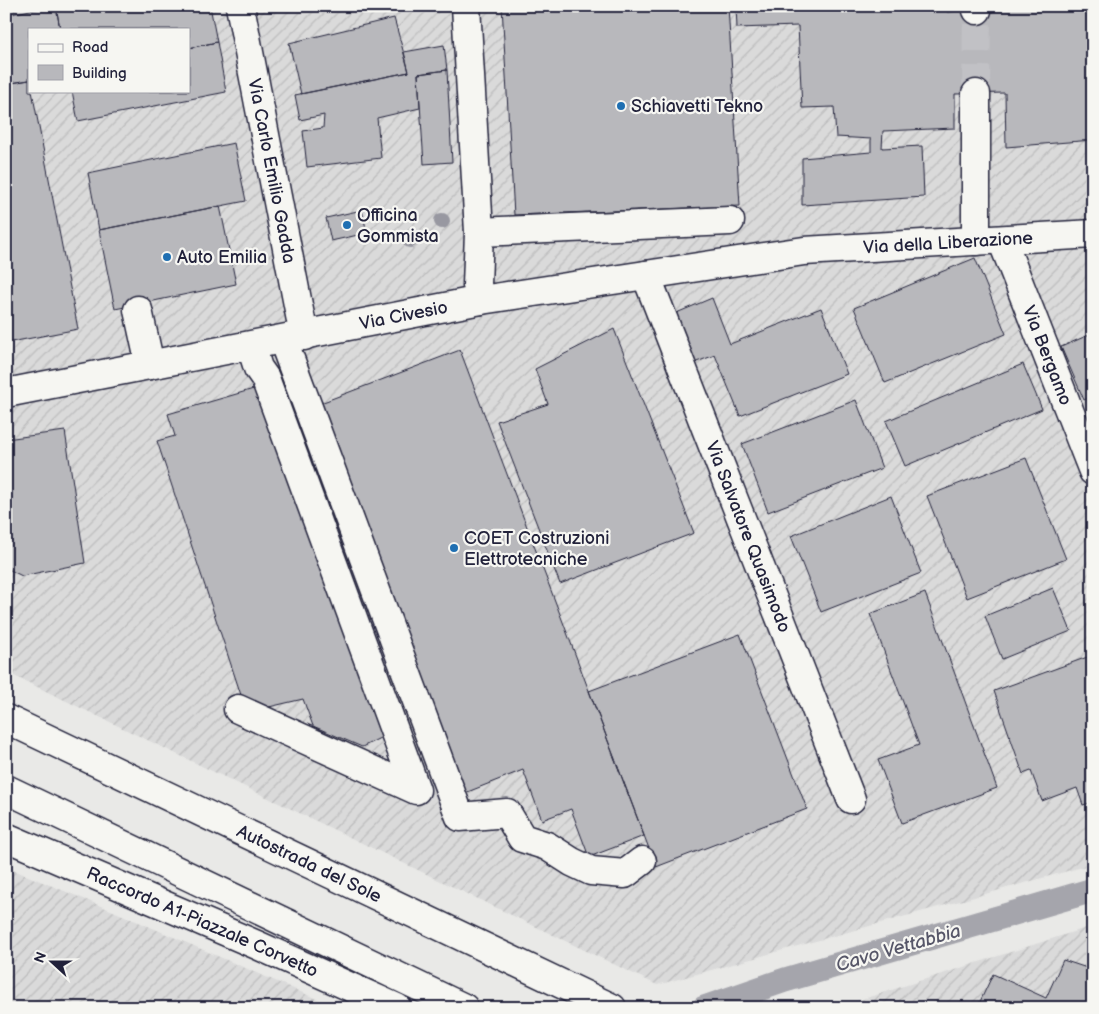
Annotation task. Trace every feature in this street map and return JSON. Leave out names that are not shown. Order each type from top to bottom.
[{"type":"main road","name":"Via Carlo Emilio Gadda","points":[[240,6],[294,338],[460,817],[507,813],[522,838],[547,846],[572,862],[591,871],[625,874],[642,861]]},
{"type":"main road","points":[[466,6],[479,232],[477,285],[481,300]]},
{"type":"main road","points":[[976,94],[989,241]]},
{"type":"main road","points":[[479,232],[730,221]]},
{"type":"main road","name":"Via della Liberazione","points":[[804,251],[1093,234]]},
{"type":"main road","name":"Via Bergamo","points":[[989,241],[1093,471]]},
{"type":"main road","name":"Via Civesio","points":[[6,393],[481,300],[804,251]]},
{"type":"main road","name":"Via Salvatore Quasimodo","points":[[646,275],[851,798]]},
{"type":"main road","points":[[138,310],[150,365]]},
{"type":"main road","points":[[238,708],[416,790],[265,378],[258,368],[251,346]]},
{"type":"main road","name":"Autostrada del Sole","points":[[6,719],[603,1003]]},
{"type":"main road","points":[[6,789],[464,1008]]},
{"type":"main road","name":"Raccordo A1-Piazzale Corvetto","points":[[6,837],[248,941],[397,1008]]},
{"type":"shaded area","points":[[6,6],[1093,6],[1093,864],[657,985],[6,672]]},
{"type":"shaded area","points":[[6,867],[113,911],[338,1008],[6,1008]]},
{"type":"shaded area","points":[[1092,926],[1093,1008],[835,1008]]},
{"type":"building","points":[[56,6],[60,28],[28,28],[28,80],[6,84],[6,15]]},
{"type":"building","points":[[56,6],[210,6],[217,42],[190,48],[190,28],[60,28]]},
{"type":"building","name":"Schiavetti Tekno","points":[[502,6],[728,6],[740,206],[514,215]]},
{"type":"building","points":[[736,6],[947,6],[947,12],[1039,6],[1093,6],[1093,140],[1006,147],[1005,93],[955,94],[955,128],[883,131],[882,148],[922,146],[924,197],[802,205],[802,158],[871,152],[871,139],[836,137],[834,107],[802,108],[798,26],[737,28]]},
{"type":"building","points":[[394,18],[409,72],[301,94],[289,43]]},
{"type":"building","points":[[217,42],[226,92],[78,121],[72,92],[190,92],[190,48]]},
{"type":"building","points":[[444,45],[447,70],[418,74],[420,108],[377,118],[381,158],[307,167],[303,131],[323,128],[324,115],[300,120],[295,95],[409,72],[404,52]]},
{"type":"building","points":[[447,70],[452,162],[424,164],[418,74]]},
{"type":"building","points":[[28,80],[28,92],[32,92],[78,329],[6,343],[6,84]]},
{"type":"building","points":[[234,143],[246,201],[99,230],[88,173]]},
{"type":"building","name":"Auto Emilia","points":[[220,206],[236,284],[115,309],[99,230]]},
{"type":"building","name":"Officina Gommista","points":[[362,210],[367,233],[331,241],[326,218]]},
{"type":"building","points":[[975,258],[1006,334],[885,383],[854,308]]},
{"type":"building","points":[[712,298],[730,344],[821,308],[847,374],[740,416],[715,355],[694,363],[674,314]]},
{"type":"building","points":[[614,329],[694,533],[560,584],[497,421],[548,404],[535,369]]},
{"type":"building","points":[[1093,333],[1093,396],[1084,400],[1061,347]]},
{"type":"building","name":"COET Costruzioni Elettrotecniche","points":[[460,350],[644,836],[589,857],[571,809],[542,820],[523,770],[465,793],[318,404]]},
{"type":"building","points":[[1023,364],[1042,409],[905,466],[886,421]]},
{"type":"building","points":[[257,388],[384,736],[362,747],[313,726],[303,699],[269,707],[241,695],[157,441],[175,436],[168,414]]},
{"type":"building","points":[[856,400],[882,468],[768,512],[742,444]]},
{"type":"building","points":[[65,431],[85,563],[22,576],[6,568],[6,439]]},
{"type":"building","points":[[1026,458],[1066,559],[967,598],[927,496]]},
{"type":"building","points":[[891,496],[921,573],[821,612],[791,536]]},
{"type":"building","points":[[1053,588],[1071,631],[1002,659],[985,616]]},
{"type":"building","points":[[925,593],[997,788],[902,823],[878,760],[919,745],[870,614]]},
{"type":"building","points":[[740,634],[807,809],[656,867],[589,691]]},
{"type":"building","points":[[1093,655],[1093,802],[1083,805],[1077,788],[1042,801],[1031,771],[1023,774],[994,691]]},
{"type":"building","points":[[1063,960],[1093,970],[1093,1008],[977,1008],[993,974],[1046,998]]},
{"type":"waterway","name":"Cavo Vettabbia","points":[[704,1008],[785,980],[1093,890]]},
{"type":"tunnel","points":[[976,94],[977,10]]},
{"type":"place","name":"Schiavetti Tekno","points":[[621,106]]},
{"type":"place","name":"Officina Gommista","points":[[347,225]]},
{"type":"place","name":"Auto Emilia","points":[[167,257]]},
{"type":"place","name":"COET Costruzioni Elettrotecniche","points":[[454,548]]}]
